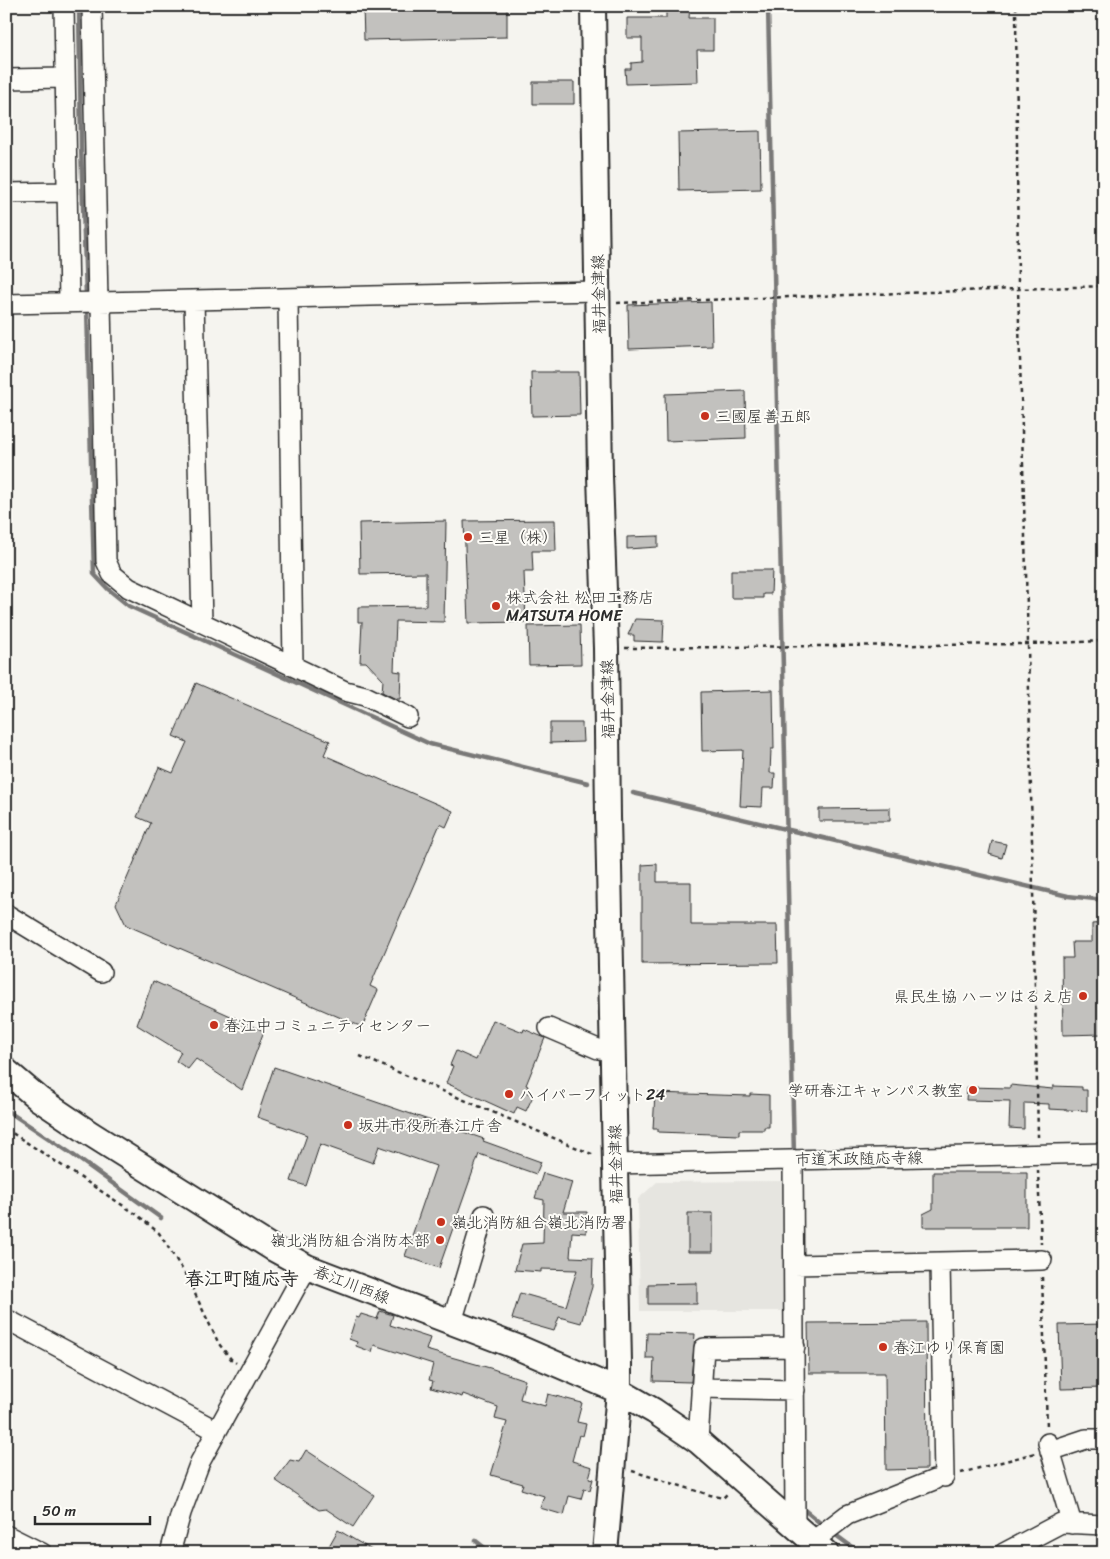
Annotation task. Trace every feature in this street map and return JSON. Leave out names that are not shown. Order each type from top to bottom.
[{"type":"main road","name":"福井金津線","points":[[593,6],[600,476],[606,648],[612,1050],[604,1160],[619,1391],[605,1553]]},
{"type":"main road","name":"春江川西線","points":[[6,1071],[39,1098],[91,1134],[265,1244],[307,1267],[517,1347],[619,1391]]},
{"type":"main road","points":[[619,1391],[654,1411],[698,1441],[743,1478],[820,1547]]},
{"type":"street","points":[[64,6],[68,302]]},
{"type":"street","points":[[92,6],[106,561],[112,574],[129,588],[345,691],[365,696],[408,717]]},
{"type":"street","points":[[6,79],[65,78]]},
{"type":"street","points":[[6,193],[67,192]]},
{"type":"street","points":[[6,304],[288,298],[598,297]]},
{"type":"street","points":[[288,298],[294,666]]},
{"type":"street","points":[[194,300],[202,623]]},
{"type":"street","points":[[6,914],[101,972]]},
{"type":"street","points":[[549,1028],[598,1049],[612,1050]]},
{"type":"street","name":"市道末政随応寺線","points":[[604,1160],[793,1160],[1104,1153]]},
{"type":"street","points":[[793,1160],[795,1524]]},
{"type":"street","points":[[452,1322],[484,1215]]},
{"type":"street","points":[[794,1265],[1042,1260]]},
{"type":"street","points":[[820,1547],[847,1515],[939,1479],[940,1263]]},
{"type":"street","points":[[170,1553],[181,1513],[200,1462],[307,1267]]},
{"type":"street","points":[[6,1319],[217,1431]]},
{"type":"street","points":[[698,1441],[704,1348],[795,1347]]},
{"type":"street","points":[[701,1388],[795,1390]]},
{"type":"street","points":[[1072,1524],[1049,1447],[1086,1439],[1104,1439]]},
{"type":"street","points":[[1004,1553],[1062,1523],[1104,1525]]},
{"type":"street","points":[[6,1535],[42,1553]]},
{"type":"path","points":[[939,1479],[1039,1452],[1049,1447],[1038,1154],[1028,644],[1018,288],[1016,6]]},
{"type":"path","points":[[598,297],[1104,286]]},
{"type":"path","points":[[606,648],[1028,644],[1104,641]]},
{"type":"path","points":[[360,1056],[604,1160]]},
{"type":"path","points":[[6,1129],[136,1214],[159,1234],[186,1275],[219,1344],[230,1359],[248,1374]]},
{"type":"path","points":[[632,1471],[723,1498],[743,1478]]},
{"type":"shaded area","points":[[783,1181],[785,1311],[640,1311],[638,1199],[657,1182]]},
{"type":"building","points":[[363,6],[507,6],[507,37],[364,40]]},
{"type":"building","points":[[666,6],[690,6],[689,18],[713,18],[713,50],[697,50],[698,82],[626,84],[625,69],[631,69],[631,63],[642,62],[642,38],[627,38],[627,18],[666,18]]},
{"type":"building","points":[[533,82],[574,82],[574,104],[533,104]]},
{"type":"building","points":[[760,131],[761,189],[679,191],[678,133]]},
{"type":"building","points":[[711,302],[712,346],[629,349],[628,305]]},
{"type":"building","points":[[531,372],[579,372],[580,415],[532,416]]},
{"type":"building","name":"三國屋善五郎","points":[[745,391],[746,438],[666,441],[665,394]]},
{"type":"building","points":[[555,520],[556,551],[532,551],[533,572],[524,572],[526,622],[468,623],[464,521]]},
{"type":"building","points":[[446,521],[444,622],[396,621],[394,671],[401,672],[400,699],[396,699],[382,692],[383,680],[366,662],[360,662],[362,622],[358,622],[358,607],[426,606],[426,573],[360,574],[359,523]]},
{"type":"building","points":[[658,536],[658,547],[627,549],[627,537]]},
{"type":"building","points":[[731,570],[772,570],[771,594],[763,594],[763,598],[731,598]]},
{"type":"building","points":[[635,619],[664,620],[663,642],[634,641],[634,635],[628,635]]},
{"type":"building","points":[[580,625],[581,664],[529,665],[528,626]]},
{"type":"building","points":[[196,683],[330,741],[324,755],[453,811],[446,827],[440,824],[370,986],[378,990],[362,1027],[126,925],[116,904],[151,823],[137,817],[159,767],[173,773],[187,742],[173,736]]},
{"type":"building","points":[[773,690],[774,749],[771,749],[770,773],[775,773],[774,788],[763,788],[762,807],[740,806],[743,750],[702,751],[701,692]]},
{"type":"building","points":[[550,723],[582,723],[583,742],[550,743]]},
{"type":"building","points":[[890,808],[890,821],[819,821],[819,809]]},
{"type":"building","points":[[992,841],[1006,844],[1002,858],[989,854]]},
{"type":"building","points":[[657,864],[657,882],[691,882],[691,925],[777,925],[778,963],[642,964],[642,865]]},
{"type":"building","name":"県民生協 ハーツはるえ店","points":[[1104,923],[1104,1034],[1063,1035],[1062,958],[1073,958],[1072,942],[1092,942],[1092,924]]},
{"type":"building","points":[[153,981],[264,1031],[242,1090],[196,1059],[188,1069],[176,1061],[181,1052],[137,1025]]},
{"type":"building","points":[[493,1020],[523,1032],[524,1029],[545,1038],[526,1085],[528,1086],[526,1092],[533,1096],[526,1111],[517,1107],[514,1114],[446,1083],[453,1066],[450,1065],[456,1051],[476,1060]]},
{"type":"building","points":[[274,1067],[484,1139],[483,1141],[541,1162],[536,1174],[479,1154],[439,1268],[405,1256],[436,1166],[379,1146],[373,1163],[320,1144],[306,1186],[291,1181],[307,1135],[257,1117]]},
{"type":"building","points":[[1010,1085],[1053,1089],[1053,1086],[1082,1087],[1082,1090],[1087,1090],[1087,1111],[1049,1109],[1049,1104],[1024,1103],[1024,1129],[1009,1128],[1010,1101],[966,1100],[967,1087],[1010,1088]]},
{"type":"building","points":[[655,1093],[769,1095],[769,1127],[764,1127],[764,1130],[739,1130],[739,1135],[658,1132],[658,1129],[653,1129]]},
{"type":"building","points":[[933,1172],[1027,1172],[1027,1227],[923,1227],[923,1214],[933,1209]]},
{"type":"building","points":[[543,1173],[572,1182],[563,1212],[587,1212],[586,1233],[572,1232],[570,1257],[593,1258],[592,1287],[581,1323],[559,1317],[554,1331],[512,1319],[520,1293],[566,1306],[577,1270],[541,1269],[541,1272],[515,1270],[522,1244],[543,1243],[544,1200],[535,1198]]},
{"type":"building","points":[[688,1213],[713,1213],[713,1252],[688,1252]]},
{"type":"building","points":[[697,1283],[697,1304],[648,1304],[648,1284]]},
{"type":"building","points":[[380,1311],[393,1315],[390,1325],[430,1338],[426,1350],[525,1380],[520,1399],[545,1406],[548,1394],[582,1403],[577,1422],[586,1424],[583,1436],[579,1435],[572,1461],[592,1467],[589,1478],[593,1479],[590,1490],[584,1489],[581,1499],[569,1496],[564,1515],[540,1508],[544,1496],[521,1489],[523,1484],[491,1475],[507,1422],[495,1419],[498,1407],[463,1394],[462,1397],[431,1388],[433,1381],[429,1380],[433,1364],[374,1345],[372,1352],[356,1346],[357,1342],[349,1339],[356,1317],[359,1318],[361,1314],[377,1319]]},
{"type":"building","points":[[926,1322],[927,1469],[886,1470],[885,1373],[809,1373],[808,1323]]},
{"type":"building","points":[[1104,1324],[1104,1388],[1061,1389],[1059,1325]]},
{"type":"building","points":[[647,1333],[695,1334],[691,1382],[653,1381],[654,1358],[646,1358]]},
{"type":"building","points":[[306,1450],[374,1495],[353,1527],[326,1509],[319,1510],[275,1480],[290,1460],[299,1462]]},
{"type":"building","points":[[338,1530],[377,1553],[325,1553]]},
{"type":"waterway","points":[[79,6],[86,296]]},
{"type":"waterway","points":[[768,6],[794,1156]]},
{"type":"waterway","points":[[87,307],[94,574],[108,589],[129,606],[430,744],[588,783]]},
{"type":"waterway","points":[[633,793],[1068,896],[1104,900]]},
{"type":"waterway","points":[[6,1110],[69,1152],[161,1218]]},
{"type":"waterway","points":[[802,1508],[825,1527]]},
{"type":"waterway","points":[[833,1533],[860,1553]]},
{"type":"waterway","points":[[476,1541],[491,1553]]},
{"type":"place","name":"三國屋善五郎","points":[[705,416]]},
{"type":"place","name":"三星（株）","points":[[468,537]]},
{"type":"place","name":"株式会社 松田工務店 MATSUTA HOME","points":[[496,606]]},
{"type":"place","name":"県民生協 ハーツはるえ店","points":[[1083,996]]},
{"type":"place","name":"春江中コミュニティセンター","points":[[214,1025]]},
{"type":"place","name":"学研春江キャンパス教室","points":[[973,1090]]},
{"type":"place","name":"ハイパーフィット24","points":[[509,1094]]},
{"type":"place","name":"坂井市役所春江庁舎","points":[[348,1125]]},
{"type":"place","name":"嶺北消防組合嶺北消防署","points":[[441,1222]]},
{"type":"place","name":"嶺北消防組合消防本部","points":[[440,1240]]},
{"type":"place","name":"春江ゆり保育園","points":[[883,1347]]},
{"type":"district","name":"春江町随応寺","points":[[242,1278]]}]
